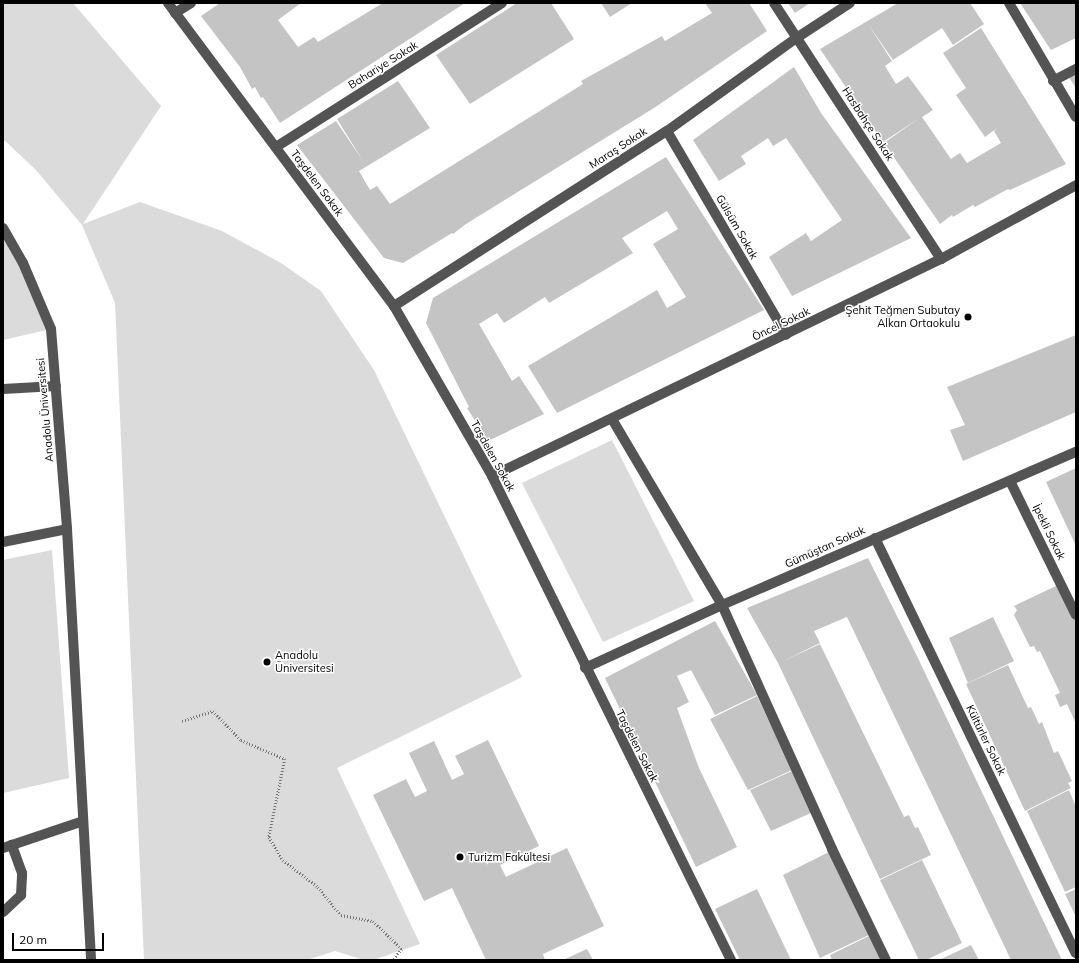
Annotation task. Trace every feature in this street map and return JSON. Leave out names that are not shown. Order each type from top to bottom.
[{"type":"street","name":"Taşdelen Sokak","points":[[168,3],[394,306],[492,476],[585,668],[731,960]]},
{"type":"street","points":[[175,13],[191,3]]},
{"type":"street","name":"Bahariye Sokak","points":[[276,147],[502,3]]},
{"type":"street","name":"Hasbahçe Sokak","points":[[774,3],[798,37],[941,259]]},
{"type":"street","name":"Maraş Sokak","points":[[394,306],[667,131],[798,37],[850,3]]},
{"type":"street","points":[[1010,3],[1053,81],[1076,117]]},
{"type":"street","points":[[1053,81],[1076,68]]},
{"type":"street","name":"Gülsüm Sokak","points":[[667,131],[786,335]]},
{"type":"street","name":"Öncel Sokak","points":[[492,476],[941,259],[1076,184]]},
{"type":"street","name":"Anadolu Üniversitesi","points":[[3,228],[23,263],[51,329],[67,529],[91,960]]},
{"type":"street","points":[[3,389],[56,386]]},
{"type":"street","points":[[612,419],[722,605],[828,842],[886,960]]},
{"type":"street","name":"Gümüştan Sokak","points":[[585,668],[722,605],[1076,452]]},
{"type":"street","name":"İpekli Sokak","points":[[1010,481],[1076,615]]},
{"type":"street","points":[[3,542],[67,529]]},
{"type":"street","name":"Kültürler Sokak","points":[[875,538],[1076,953]]},
{"type":"street","points":[[3,912],[21,895],[22,873],[8,846],[83,821]]},
{"type":"path","points":[[182,721],[213,711],[241,740],[285,759],[270,837],[283,860],[318,887],[341,915],[373,922],[402,949],[393,960]]},
{"type":"shaded area","points":[[3,3],[73,3],[161,106],[83,224],[140,202],[222,231],[281,263],[321,291],[374,370],[522,677],[337,768],[420,944],[373,960],[364,960],[335,951],[307,960],[144,960],[115,303],[82,225],[36,170],[3,139]]},
{"type":"shaded area","points":[[3,228],[51,329],[3,340]]},
{"type":"shaded area","points":[[612,440],[694,601],[603,642],[522,483]]},
{"type":"shaded area","points":[[52,550],[69,778],[3,793],[3,560]]},
{"type":"building","points":[[220,3],[301,3],[278,20],[298,47],[314,37],[318,42],[383,3],[465,3],[280,123],[263,97],[261,98],[255,87],[252,89],[240,67],[201,16]]},
{"type":"building","points":[[517,3],[551,3],[574,39],[470,104],[436,55]]},
{"type":"building","points":[[601,3],[632,3],[610,17]]},
{"type":"building","points":[[705,3],[749,3],[767,31],[654,108],[466,224],[453,234],[452,233],[403,263],[384,258],[297,145],[336,121],[363,161],[337,119],[398,81],[430,128],[359,171],[370,190],[377,186],[390,204],[583,84],[581,81],[662,36],[665,41],[712,13]]},
{"type":"building","points":[[788,3],[810,3],[795,13]]},
{"type":"building","points":[[898,3],[970,3],[984,24],[953,45],[942,28],[893,60],[868,24],[892,61],[885,66],[896,84],[908,76],[933,110],[922,117],[951,159],[960,153],[967,163],[1001,143],[994,131],[997,128],[985,137],[956,95],[966,88],[943,53],[981,28],[1066,164],[1010,190],[1008,189],[975,207],[973,205],[953,217],[952,215],[940,224],[884,143],[918,119],[883,142],[820,49]]},
{"type":"building","points":[[1020,3],[1076,3],[1076,38],[1051,50]]},
{"type":"building","points":[[794,67],[821,113],[911,238],[792,296],[769,257],[806,233],[811,241],[842,220],[786,138],[773,146],[768,138],[741,156],[746,164],[719,181],[693,140]]},
{"type":"building","points":[[1076,72],[1076,88],[1068,76]]},
{"type":"building","points":[[666,157],[764,310],[557,413],[528,366],[657,290],[667,308],[686,297],[653,244],[678,229],[667,211],[622,238],[633,253],[549,303],[545,297],[504,323],[497,313],[479,324],[512,381],[519,376],[544,414],[488,441],[467,408],[469,407],[426,323],[433,298]]},
{"type":"building","points":[[1076,335],[1076,412],[963,461],[950,430],[965,425],[947,387]]},
{"type":"building","points":[[1076,468],[1076,546],[1046,482]]},
{"type":"building","points":[[868,558],[916,654],[1062,960],[1011,960],[847,617],[814,631],[820,643],[781,662],[820,644],[904,817],[909,815],[915,828],[918,827],[931,855],[880,879],[778,663],[747,608]]},
{"type":"building","points":[[1060,584],[1076,620],[1076,724],[1067,704],[1060,707],[1055,695],[1060,693],[1040,651],[1037,652],[1034,646],[1030,647],[1014,615],[1017,610],[1014,606]]},
{"type":"building","points":[[993,617],[1014,661],[968,683],[949,638]]},
{"type":"building","points":[[715,621],[757,695],[715,715],[691,670],[677,676],[689,702],[677,708],[699,768],[737,847],[696,867],[605,678]]},
{"type":"building","points":[[1008,665],[1028,708],[1031,707],[1039,724],[1042,722],[1054,753],[1058,751],[1072,781],[1068,783],[1071,788],[1025,811],[966,684]]},
{"type":"building","points":[[757,696],[792,770],[748,790],[710,719]]},
{"type":"building","name":"Turizm Fakültesi","points":[[488,740],[539,846],[500,865],[506,877],[567,848],[604,926],[543,954],[545,960],[486,960],[452,888],[424,901],[373,795],[406,779],[415,797],[427,791],[409,753],[434,741],[452,780],[464,774],[455,756]]},
{"type":"building","points":[[792,771],[813,812],[771,831],[750,790]]},
{"type":"building","points":[[1069,790],[1076,807],[1076,887],[1065,892],[1027,811]]},
{"type":"building","points":[[831,851],[871,934],[820,958],[783,875]]},
{"type":"building","points":[[922,860],[962,943],[926,960],[919,960],[880,880]]},
{"type":"building","points":[[757,889],[791,960],[740,960],[715,909]]},
{"type":"building","points":[[1076,889],[1076,917],[1065,894]]},
{"type":"building","points":[[871,935],[883,960],[832,960],[830,955]]},
{"type":"building","points":[[971,945],[979,960],[939,960]]},
{"type":"building","points":[[587,949],[593,960],[563,960]]},
{"type":"place","name":"Şehit Teğmen Subutay Alkan Ortaokulu","points":[[968,317]]},
{"type":"place","name":"Anadolu Üniversitesi","points":[[267,662]]},
{"type":"place","name":"Turizm Fakültesi","points":[[460,857]]}]
